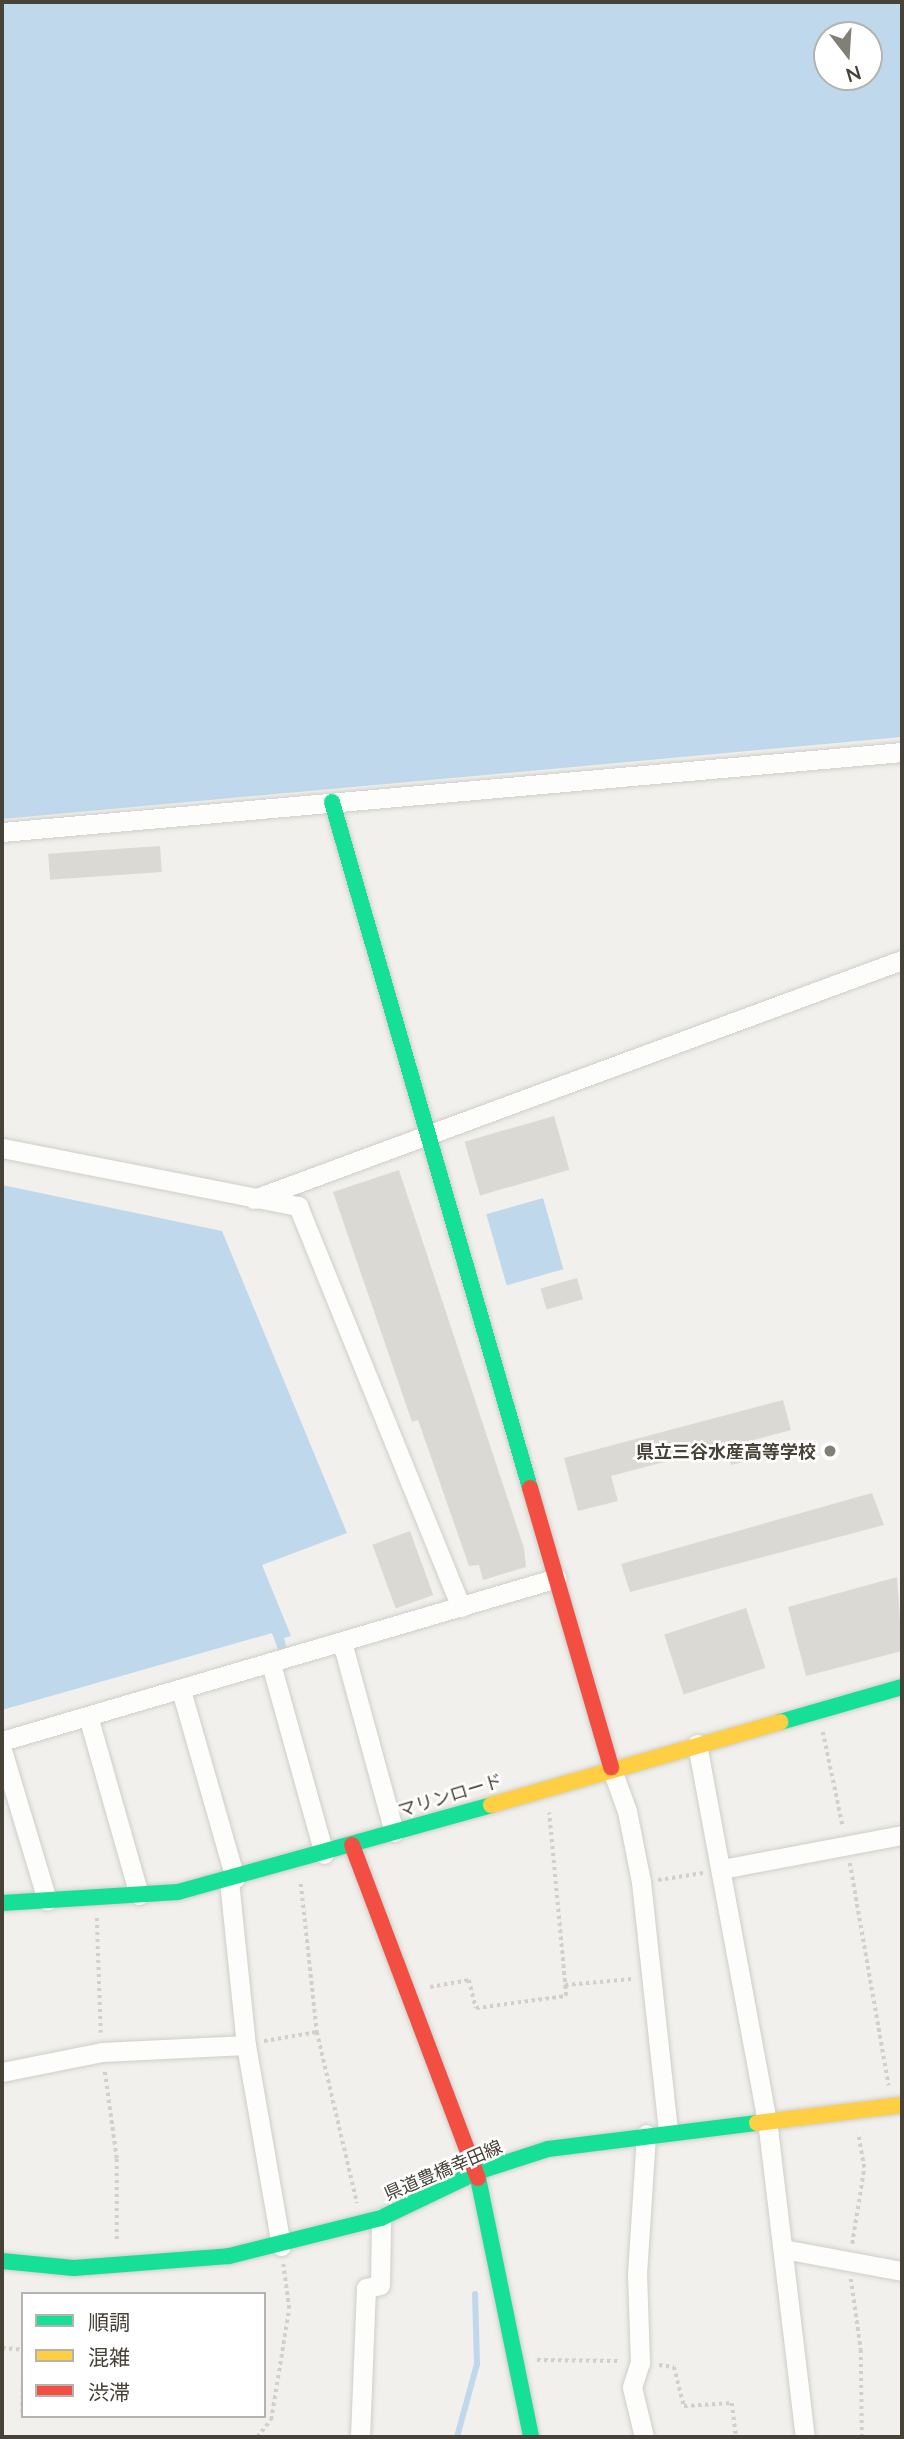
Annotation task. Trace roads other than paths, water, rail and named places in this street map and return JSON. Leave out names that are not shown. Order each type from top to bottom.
[{"type":"street","points":[[2,832],[902,752]]},
{"type":"street","points":[[332,802],[626,1811],[641,1882],[668,2131]]},
{"type":"street","points":[[253,1199],[902,960]]},
{"type":"street","points":[[2,1148],[298,1206],[461,1606]]},
{"type":"street","points":[[2,1741],[557,1578]]},
{"type":"street","points":[[342,1642],[394,1832]]},
{"type":"street","points":[[271,1664],[324,1854]]},
{"type":"street","name":"マリンロード","points":[[2,1903],[139,1895],[232,1879],[611,1767],[902,1687]]},
{"type":"street","points":[[181,1690],[232,1879],[246,2045],[281,2246]]},
{"type":"street","points":[[88,1716],[139,1895]]},
{"type":"street","points":[[697,1744],[767,2120],[805,2437]]},
{"type":"street","points":[[2,1750],[47,1900]]},
{"type":"street","points":[[722,1870],[902,1835]]},
{"type":"street","points":[[352,1845],[477,2172],[531,2437]]},
{"type":"street","points":[[2,2072],[102,2052],[246,2045]]},
{"type":"street","name":"県道豊橋幸田線","points":[[5,2265],[117,2265],[281,2246],[372,2220],[477,2172],[548,2149],[668,2131],[897,2106]]},
{"type":"street","points":[[644,2437],[632,2387],[640,2363],[637,2274],[646,2134]]},
{"type":"street","points":[[360,2437],[366,2288],[380,2285],[372,2220]]},
{"type":"street","points":[[783,2249],[902,2271]]},
{"type":"water","points":[[2,2],[902,2],[902,737],[2,819]]},
{"type":"water","points":[[2,1185],[222,1231],[347,1533],[262,1565],[291,1636],[284,1638],[287,1649],[279,1652],[272,1633],[2,1710]]},
{"type":"water","points":[[543,1198],[563,1269],[507,1285],[486,1214]]},
{"type":"waterway","points":[[457,2437],[477,2364],[475,2294]]},
{"type":"place","name":"県立三谷水産高等学校","points":[[830,1451]]}]
